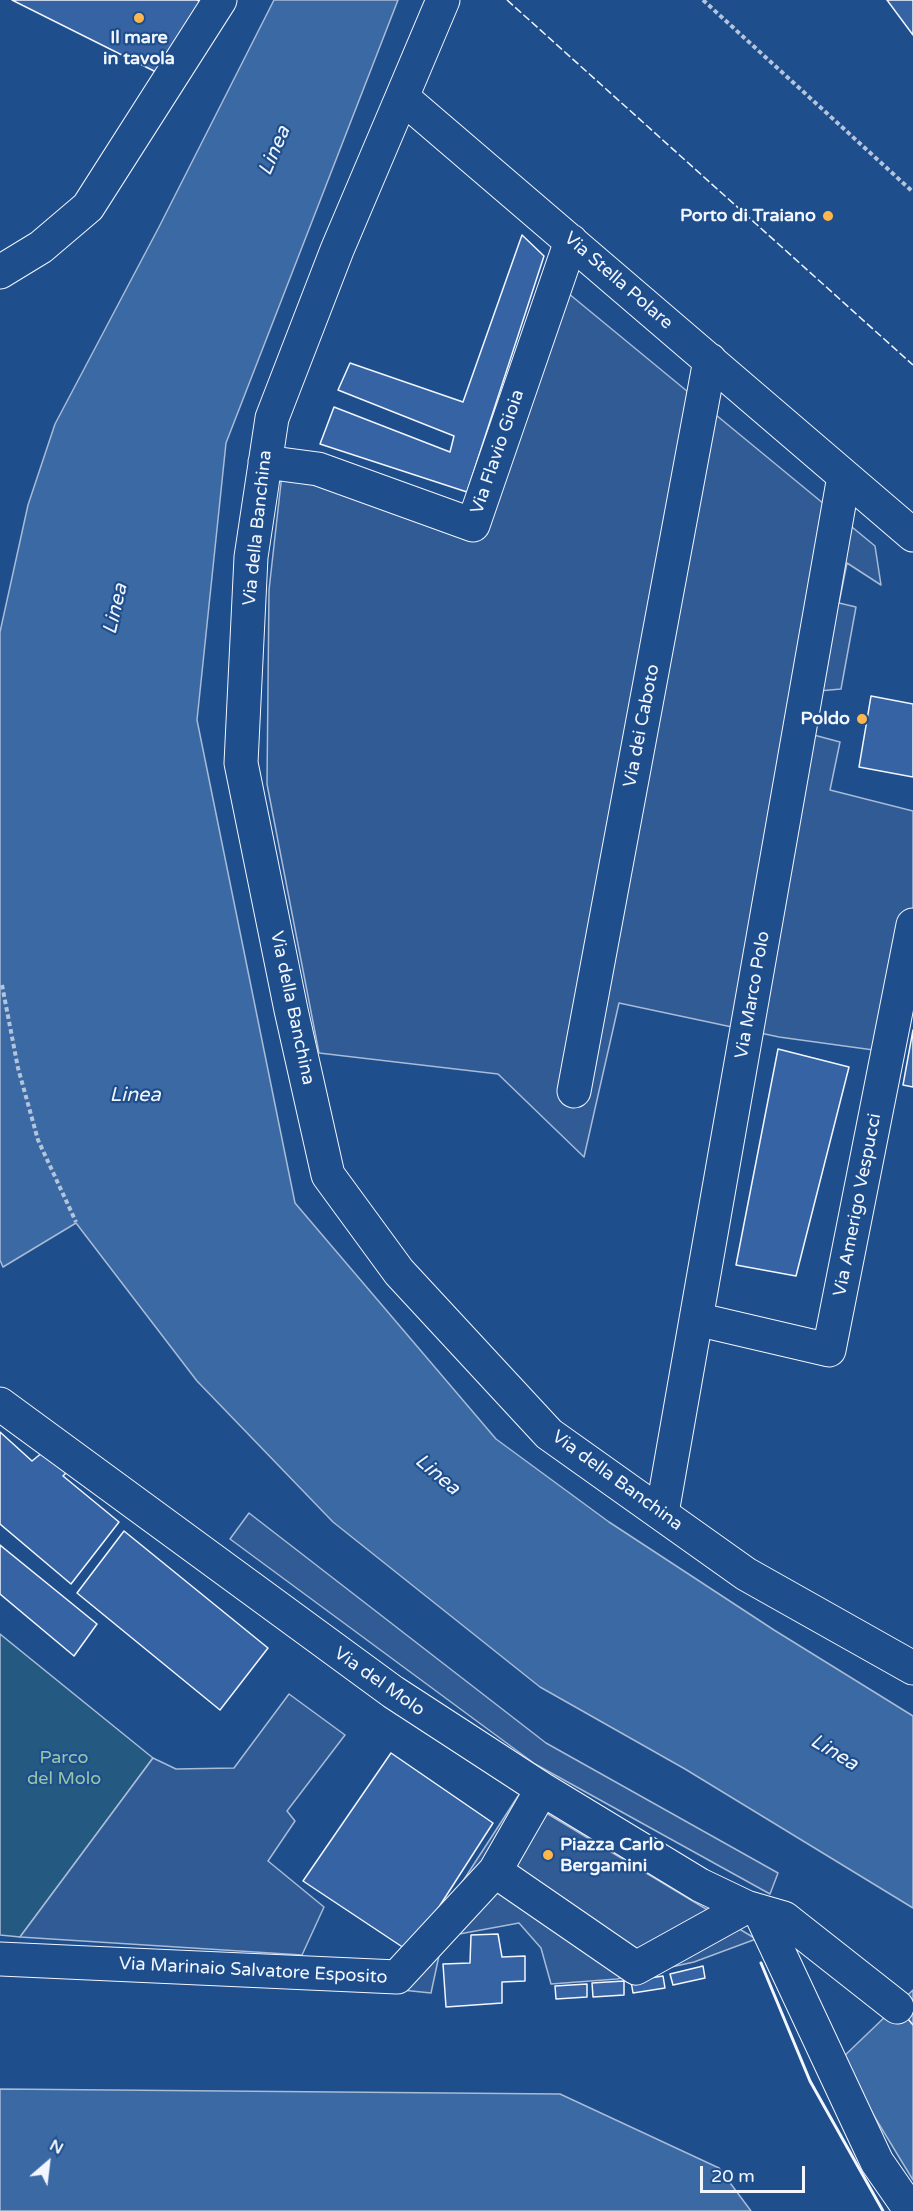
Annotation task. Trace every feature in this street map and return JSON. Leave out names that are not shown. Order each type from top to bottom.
[{"type":"street","points":[[0,272],[41,248],[88,207],[220,0]]},
{"type":"street","points":[[402,97],[443,0]]},
{"type":"street","name":"Via Stella Polare","points":[[402,97],[913,535]]},
{"type":"street","name":"Via della Banchina","points":[[402,97],[337,250],[272,418],[251,556],[242,763],[291,1010],[328,1175],[399,1272],[549,1434],[746,1574],[913,1668]]},
{"type":"street","name":"Via Flavio Gioia","points":[[265,462],[318,469],[473,525],[572,241]]},
{"type":"street","name":"Via dei Caboto","points":[[574,1091],[710,360]]},
{"type":"street","name":"Via Marco Polo","points":[[662,1514],[844,476]]},
{"type":"street","name":"Via Amerigo Vespucci","points":[[696,1319],[829,1350],[913,925]]},
{"type":"street","name":"Via del Molo","points":[[0,1404],[347,1660],[542,1789],[700,1885],[763,1912],[897,2007]]},
{"type":"street","points":[[542,1789],[495,1870],[636,1968],[763,1912],[877,2162],[911,2211]]},
{"type":"street","name":"Via Marinaio Salvatore Esposito","points":[[0,1959],[397,1977],[495,1870]]},
{"type":"path","points":[[703,0],[913,192]]},
{"type":"path","points":[[2,985],[18,1068],[38,1140],[76,1222]]},
{"type":"green space","name":"Parco del Molo","points":[[0,1634],[153,1758],[20,1937],[0,1935]]},
{"type":"shaded area","points":[[557,284],[875,546],[881,585],[847,563],[839,603],[856,607],[841,689],[819,691],[810,734],[840,742],[830,790],[913,811],[913,925],[888,1052],[779,1037],[619,1003],[584,1157],[498,1074],[319,1053],[267,784],[269,590],[282,474],[470,534]]},
{"type":"shaded area","points":[[249,1513],[546,1743],[778,1873],[770,1894],[535,1764],[230,1539]]},
{"type":"shaded area","points":[[289,1694],[345,1735],[287,1811],[295,1821],[268,1861],[324,1907],[302,1955],[20,1937],[153,1758],[176,1769],[234,1768]]},
{"type":"shaded area","name":"Piazza Carlo Bergamini","points":[[518,1796],[756,1939],[694,1962],[617,1979],[551,1984],[541,1948],[519,1923],[443,1937],[431,1993],[402,1990],[441,1915]]},
{"type":"water","name":"Linea","points":[[274,0],[398,0],[226,443],[197,720],[295,1203],[496,1439],[609,1522],[774,1630],[913,1716],[913,1908],[685,1769],[540,1687],[333,1522],[197,1381],[76,1223],[3,1267],[0,1260],[0,632],[28,505],[55,424],[159,227]]},
{"type":"water","points":[[913,1990],[913,2180],[840,2060]]},
{"type":"water","points":[[0,2089],[560,2094],[719,2168],[751,2211],[0,2211]]},
{"type":"building","points":[[12,0],[197,0],[203,3],[166,77]]},
{"type":"building","points":[[887,0],[913,0],[913,35]]},
{"type":"building","points":[[522,235],[544,256],[467,492],[320,444],[334,407],[450,452],[454,436],[338,390],[350,363],[463,402]]},
{"type":"building","points":[[871,696],[913,704],[913,777],[859,767]]},
{"type":"building","points":[[913,1030],[913,1087],[903,1085]]},
{"type":"building","points":[[778,1049],[849,1067],[796,1276],[736,1265]]},
{"type":"building","points":[[0,1432],[32,1461],[43,1452],[67,1472],[63,1476],[119,1522],[71,1584],[0,1524]]},
{"type":"building","points":[[124,1531],[268,1648],[220,1710],[77,1593]]},
{"type":"building","points":[[0,1545],[97,1624],[74,1656],[0,1594]]},
{"type":"building","points":[[391,1753],[493,1823],[410,1952],[303,1881]]},
{"type":"building","points":[[498,1934],[502,1957],[525,1956],[525,1981],[502,1982],[502,2003],[446,2007],[443,1964],[470,1963],[471,1935]]},
{"type":"building","points":[[703,1966],[705,1978],[673,1985],[670,1974]]},
{"type":"building","points":[[663,1976],[665,1988],[633,1993],[631,1981]]},
{"type":"building","points":[[624,1981],[624,1995],[593,1997],[592,1983]]},
{"type":"building","points":[[587,1984],[587,1997],[556,1999],[555,1986]]},
{"type":"ferry route","points":[[908,2019],[913,2025]]},
{"type":"fence","points":[[507,0],[913,365]]},
{"type":"wall","points":[[761,1963],[810,2081],[883,2211]]},
{"type":"place","name":"Il mare in tavola","points":[[139,18]]},
{"type":"place","name":"Porto di Traiano","points":[[828,216]]},
{"type":"place","name":"Poldo","points":[[862,719]]},
{"type":"place","name":"Piazza Carlo Bergamini","points":[[548,1855]]}]
